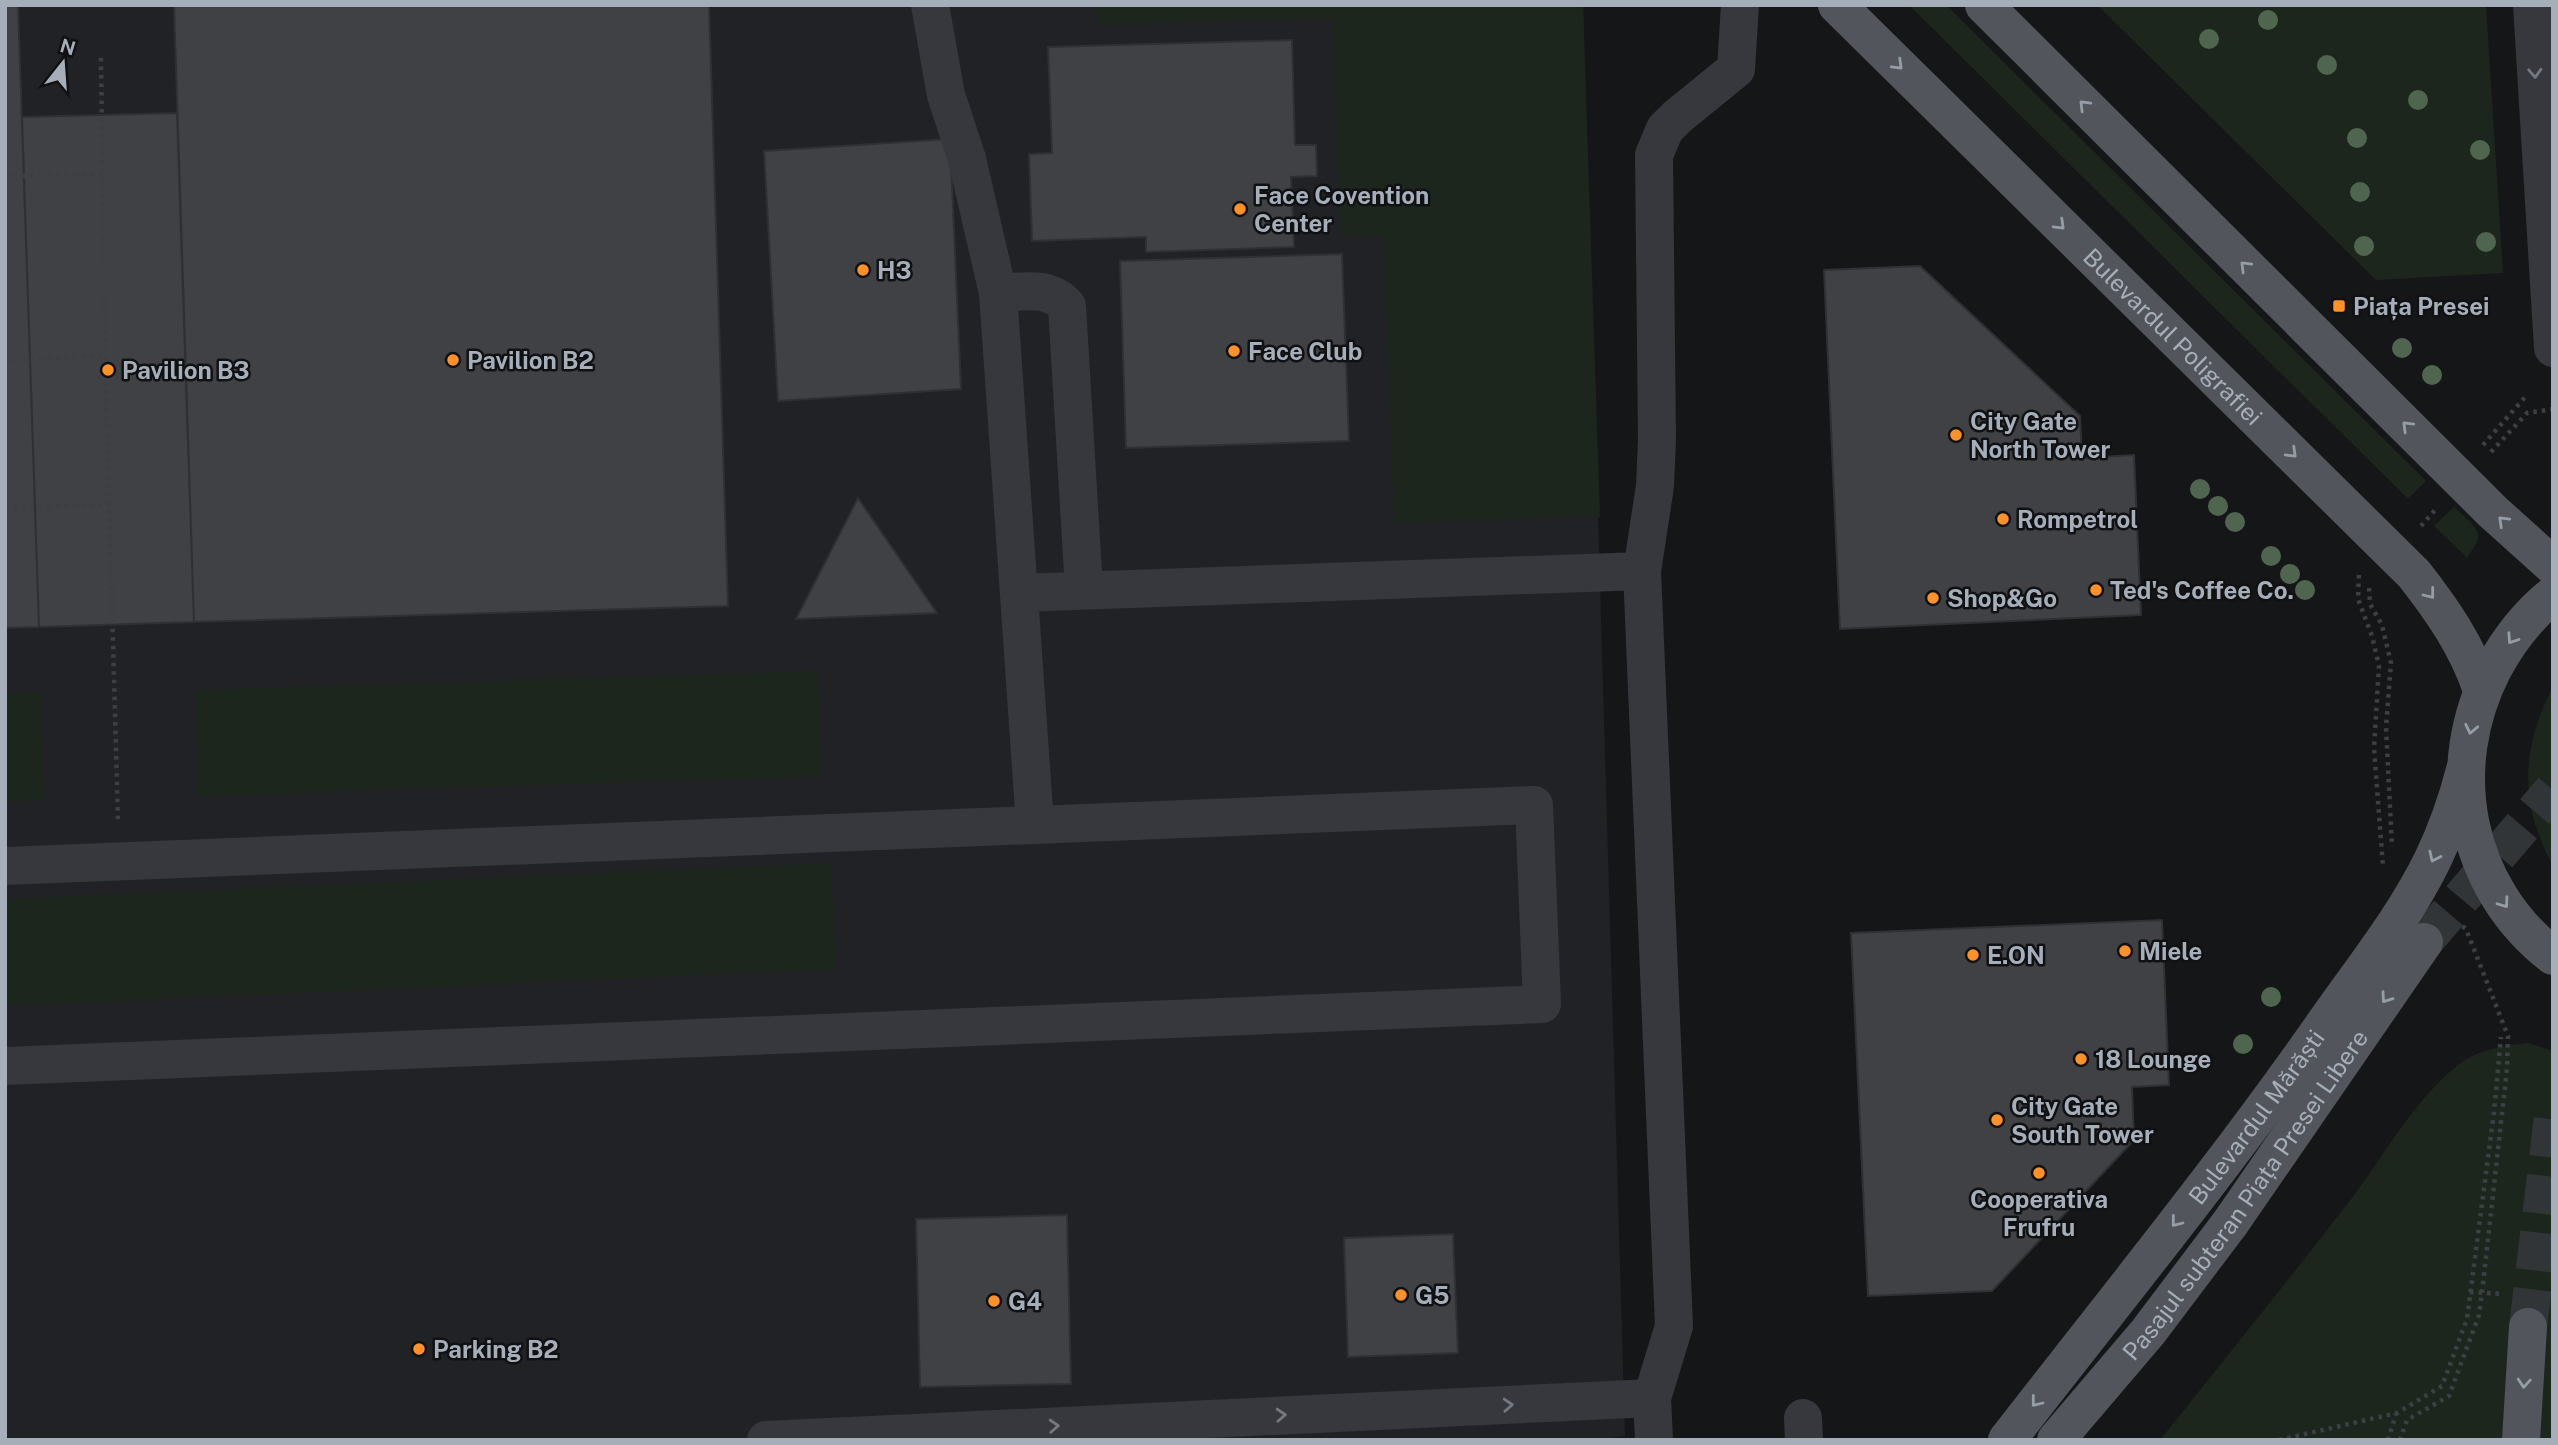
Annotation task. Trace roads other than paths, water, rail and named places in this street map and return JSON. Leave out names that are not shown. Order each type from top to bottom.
[{"type":"main road","name":"Bulevardul Poligrafiei","points":[[1837,5],[2414,573],[2458,633],[2482,690]]},
{"type":"main road","points":[[1984,5],[2493,512],[2553,566]]},
{"type":"main road","points":[[2553,596],[2519,628],[2482,690],[2470,729],[2465,770],[2468,813],[2483,865],[2497,895],[2531,937],[2553,956]]},
{"type":"main road","name":"Bulevardul Mărăști","points":[[2007,1440],[2272,1099],[2411,897],[2445,833],[2465,770]]},
{"type":"main road","name":"Pasajul subteran Piața Presei Libere","points":[[2056,1440],[2148,1332],[2231,1222],[2424,942]]},
{"type":"main road","points":[[2521,1440],[2528,1327]]},
{"type":"lane","points":[[930,5],[946,95],[967,159],[998,293],[1035,825]]},
{"type":"lane","points":[[1654,1440],[1652,1398],[1674,1326],[1642,571],[1655,486],[1657,440],[1654,155],[1665,129],[1737,69],[1740,5]]},
{"type":"lane","points":[[2532,5],[2553,348]]},
{"type":"lane","points":[[998,293],[1046,292],[1059,297],[1067,306],[1084,590]]},
{"type":"lane","points":[[1019,593],[1642,571]]},
{"type":"lane","points":[[5,866],[1534,805],[1542,1004],[5,1066]]},
{"type":"lane","points":[[765,1440],[1652,1398]]},
{"type":"tunnel","points":[[2424,942],[2553,790]]},
{"type":"tunnel","points":[[2528,1327],[2553,1117]]},
{"type":"place","name":"Face Covention Center","points":[[1240,209]]},
{"type":"place","name":"H3","points":[[863,270]]},
{"type":"place","name":"Piața Presei","points":[[2339,306]]},
{"type":"place","name":"Face Club","points":[[1234,351]]},
{"type":"place","name":"Pavilion B2","points":[[453,360]]},
{"type":"place","name":"Pavilion B3","points":[[108,370]]},
{"type":"place","name":"City Gate North Tower","points":[[1956,435]]},
{"type":"place","name":"Rompetrol","points":[[2003,519]]},
{"type":"place","name":"Ted's Coffee Co.","points":[[2096,590]]},
{"type":"place","name":"Shop&Go","points":[[1933,598]]},
{"type":"place","name":"Miele","points":[[2125,951]]},
{"type":"place","name":"E.ON","points":[[1973,955]]},
{"type":"place","name":"18 Lounge","points":[[2081,1059]]},
{"type":"place","name":"City Gate South Tower","points":[[1997,1120]]},
{"type":"place","name":"Cooperativa Frufru","points":[[2039,1173]]},
{"type":"place","name":"G5","points":[[1401,1295]]},
{"type":"place","name":"G4","points":[[994,1301]]},
{"type":"place","name":"Parking B2","points":[[419,1349]]}]
